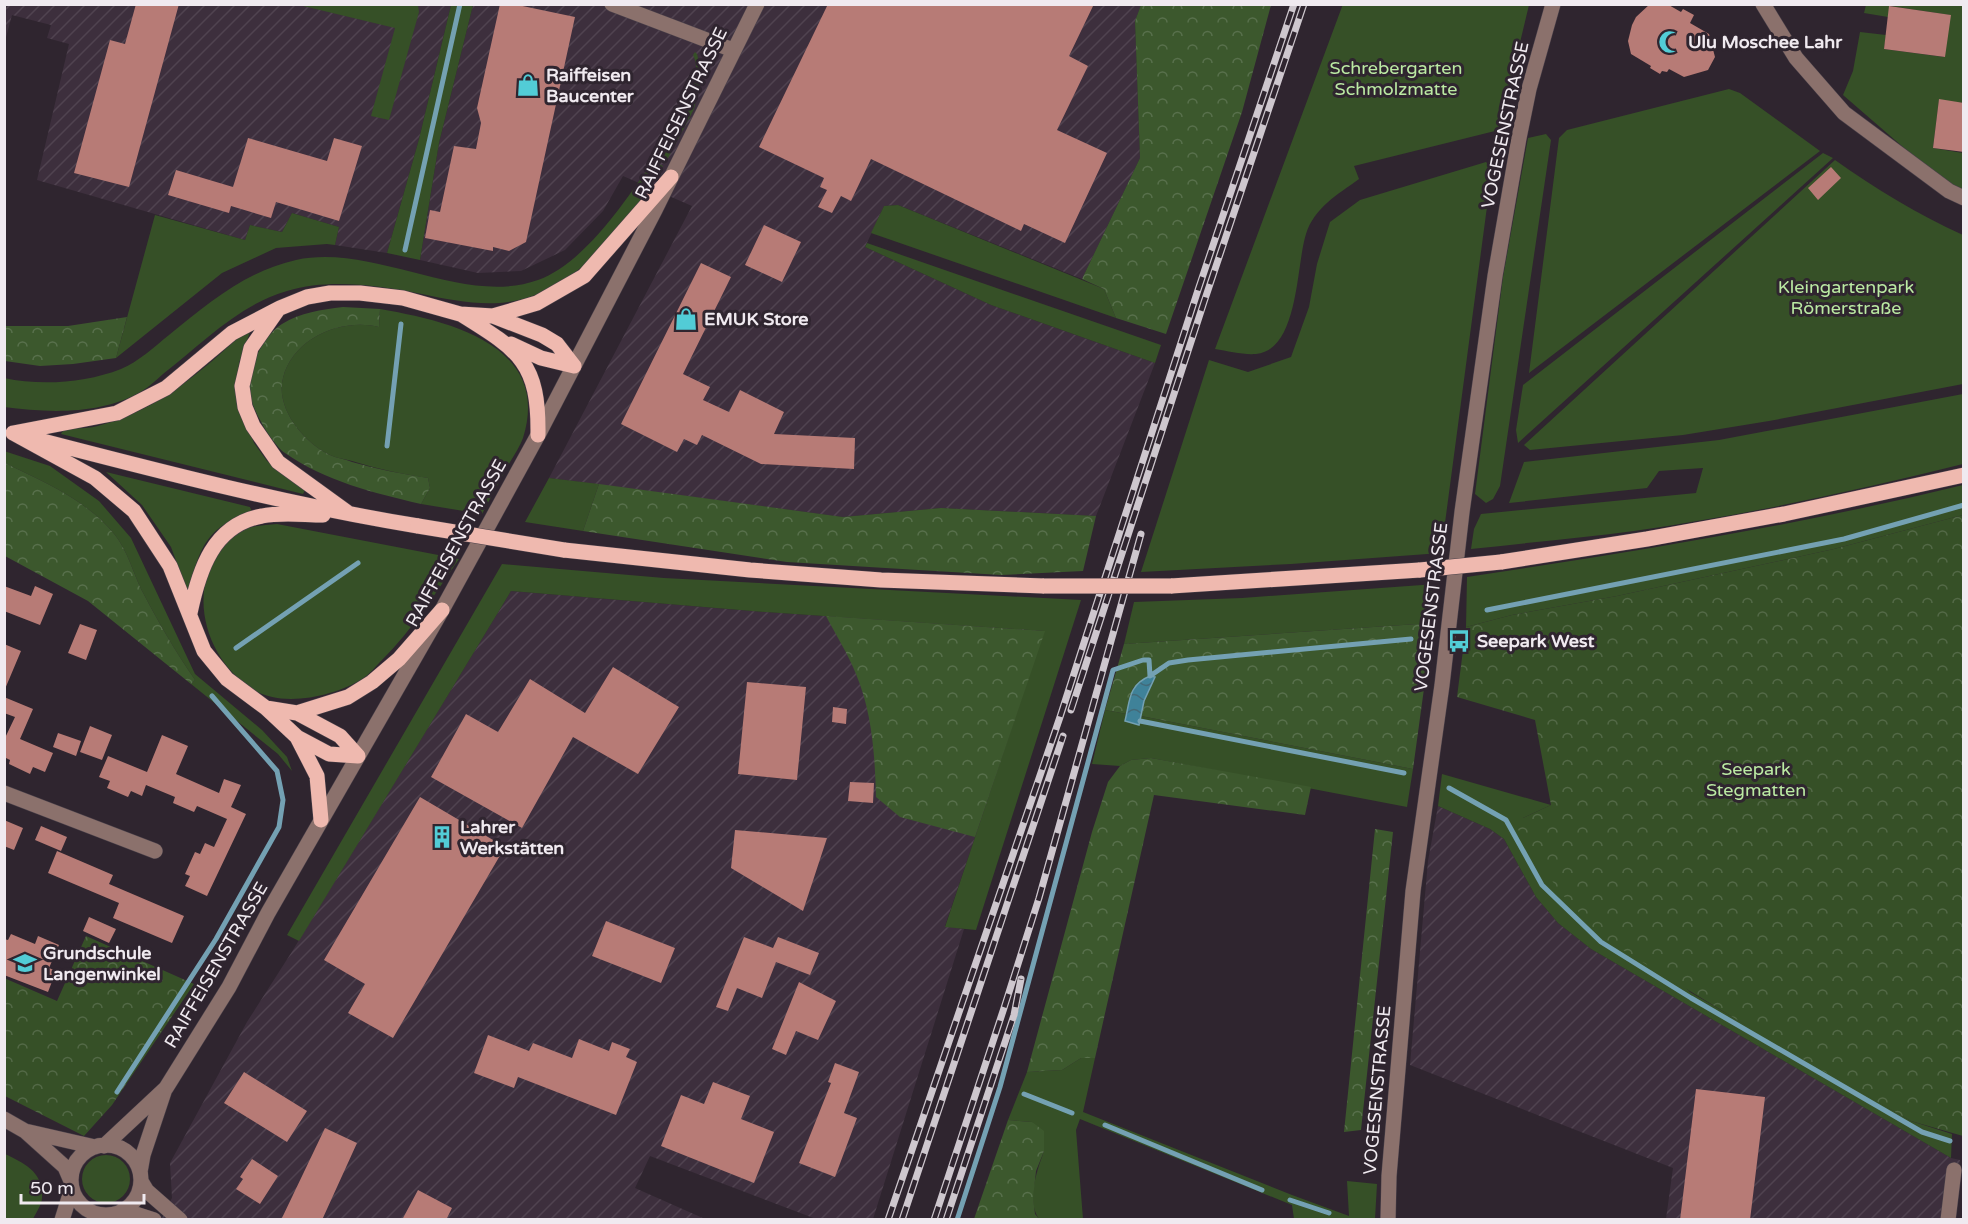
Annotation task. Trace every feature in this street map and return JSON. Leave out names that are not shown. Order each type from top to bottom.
[{"type":"main road","points":[[493,316],[537,303],[584,276],[671,177]]},
{"type":"main road","points":[[9,431],[117,412],[166,388],[232,333],[280,308],[307,297],[330,293],[360,293],[403,298],[460,314],[493,316],[542,335],[557,344],[574,366]]},
{"type":"main road","points":[[280,308],[251,348],[242,386],[245,407],[253,426],[278,462],[352,515]]},
{"type":"main road","points":[[460,314],[503,340],[541,358],[574,366]]},
{"type":"main road","points":[[503,340],[525,364],[534,383],[538,435]]},
{"type":"main road","points":[[9,431],[201,482],[352,515],[564,550],[810,575],[1044,586],[1171,585],[1420,570],[1500,562],[1647,539],[1784,514],[1964,475]]},
{"type":"main road","points":[[9,431],[95,478],[135,511],[170,566],[204,651],[226,679],[266,708],[297,737],[329,754],[358,756]]},
{"type":"main road","points":[[190,613],[196,582],[204,562],[226,531],[241,522],[263,515],[352,515]]},
{"type":"main road","points":[[297,713],[348,697],[372,682],[399,659],[442,610]]},
{"type":"main road","points":[[266,708],[297,713],[340,736],[358,756]]},
{"type":"main road","points":[[297,737],[317,776],[321,820]]},
{"type":"street","points":[[612,4],[733,50]]},
{"type":"street","name":"RAIFFEISENSTRASSE","points":[[140,1177],[143,1155],[166,1088],[229,987],[538,435],[757,4]]},
{"type":"street","name":"VOGESENSTRASSE","points":[[1388,1220],[1389,1176],[1413,891],[1442,685],[1462,512],[1495,276],[1519,138],[1529,89],[1553,4]]},
{"type":"street","points":[[1763,4],[1796,58],[1844,113],[1949,191],[1964,198]]},
{"type":"street","points":[[4,793],[154,851]]},
{"type":"street","name":"RAIFFEISENSTRASSE","points":[[100,1146],[166,1088]]},
{"type":"street","points":[[4,1119],[25,1131],[65,1167],[81,1205],[99,1214],[154,1220]]},
{"type":"street","points":[[25,1131],[100,1146],[112,1146],[127,1152],[133,1158],[147,1191],[180,1220]]},
{"type":"street","points":[[62,1220],[75,1164],[81,1156],[100,1146]]},
{"type":"street","points":[[1948,1220],[1954,1170]]},
{"type":"street","points":[[110,1215],[136,1198],[140,1177]]},
{"type":"shaded area","points":[[5,5],[451,5],[419,139],[387,253],[335,245],[339,227],[292,213],[282,232],[250,225],[245,240],[37,180],[69,44],[47,38],[51,25],[12,15],[5,41]]},
{"type":"shaded area","points":[[473,5],[1141,5],[1135,21],[1140,158],[1082,279],[898,205],[884,206],[865,247],[991,305],[1155,363],[1096,516],[941,508],[843,517],[549,478],[692,206],[623,176],[603,211],[565,250],[521,271],[478,273],[420,260],[439,143]]},
{"type":"shaded area","points":[[511,591],[765,612],[1045,631],[945,926],[964,929],[873,1219],[816,1219],[650,1156],[635,1188],[705,1219],[161,1220],[172,1198],[170,1163],[247,1022]]},
{"type":"shaded area","points":[[1438,806],[1490,829],[1504,839],[1536,897],[1558,923],[1591,949],[1951,1158],[1960,1160],[1954,1219],[1666,1219],[1673,1168],[1410,1065],[1428,861]]},
{"type":"green space","name":"Schrebergarten Schmolzmatte","points":[[1343,4],[1529,5],[1499,130],[1354,166],[1359,179],[1320,209],[1306,234],[1293,304],[1281,338],[1270,349],[1256,354],[1215,349]]},
{"type":"green space","points":[[299,5],[418,5],[419,12],[389,120],[371,116],[395,28]]},
{"type":"green space","points":[[451,5],[473,5],[439,143],[420,260],[387,253],[419,139]]},
{"type":"green space","points":[[1141,5],[1271,5],[1242,112],[1166,334],[1116,318],[1104,289],[1082,279],[1140,158],[1135,21]]},
{"type":"green space","points":[[1866,5],[1963,5],[1963,103],[1939,100],[1933,148],[1963,153],[1963,193],[1903,147],[1843,95],[1853,71],[1860,32],[1886,35],[1884,49],[1944,57],[1950,15],[1890,6],[1888,17],[1864,13]]},
{"type":"green space","points":[[695,52],[702,75],[694,109],[667,160],[656,154],[691,91],[695,78],[696,66],[693,55]]},
{"type":"green space","points":[[1729,89],[1740,93],[1820,151],[1529,373],[1559,138],[1567,130]]},
{"type":"green space","points":[[1546,134],[1551,140],[1500,486],[1493,499],[1486,503],[1475,494],[1503,277],[1528,138]]},
{"type":"green space","points":[[1823,153],[1833,158],[1518,443],[1516,430],[1523,385]]},
{"type":"green space","name":"Kleingartenpark Römerstraße","points":[[1835,160],[1897,201],[1963,235],[1963,384],[1683,435],[1530,450],[1524,445]]},
{"type":"green space","points":[[653,161],[663,166],[638,204],[610,240],[577,271],[538,294],[509,302],[480,303],[372,286],[337,284],[304,287],[269,297],[252,306],[206,338],[147,388],[126,399],[93,408],[75,410],[4,407],[4,378],[33,382],[63,382],[107,374],[121,369],[146,354],[198,311],[228,290],[260,272],[296,260],[326,257],[357,260],[480,286],[509,286],[538,280],[555,272],[588,245],[617,211]]},
{"type":"green space","points":[[1486,162],[1492,169],[1441,553],[1141,572],[1209,360],[1248,372],[1291,357],[1309,307],[1317,264],[1330,222],[1360,200]]},
{"type":"green space","points":[[898,205],[1104,289],[1116,318],[871,233],[884,206]]},
{"type":"green space","points":[[292,213],[339,227],[335,245],[276,248],[222,273],[116,358],[155,215],[245,240],[250,225],[282,232]]},
{"type":"green space","points":[[867,243],[1161,345],[1155,363],[991,305],[865,247]]},
{"type":"green space","points":[[343,307],[380,309],[379,327],[349,326],[320,334],[308,342],[288,364],[283,378],[283,401],[302,433],[330,455],[371,467],[428,478],[430,488],[421,504],[350,485],[300,463],[274,442],[254,407],[249,391],[251,373],[258,354],[275,329],[296,317],[311,312]]},
{"type":"green space","points":[[380,309],[436,321],[488,343],[509,359],[523,380],[528,406],[523,438],[482,514],[421,504],[430,488],[428,478],[380,469],[330,455],[302,433],[288,412],[283,401],[283,378],[288,364],[297,352],[320,334],[335,329],[364,325],[379,327]]},
{"type":"green space","points":[[127,317],[116,358],[40,366],[5,361],[5,326],[68,326]]},
{"type":"green space","points":[[244,332],[250,332],[239,363],[237,399],[254,443],[267,461],[305,490],[303,494],[61,434],[64,429],[101,425],[141,410],[196,375]]},
{"type":"green space","points":[[1963,394],[1963,464],[1841,493],[1717,518],[1634,531],[1471,549],[1474,529],[1481,514],[1696,493],[1703,468],[1659,471],[1647,488],[1509,503],[1524,462],[1719,440]]},
{"type":"green space","points":[[4,451],[50,466],[99,501],[131,538],[195,674],[262,730],[287,757],[292,771],[278,754],[191,684],[195,680],[153,612],[115,535],[78,502],[50,485],[5,463]]},
{"type":"green space","points":[[5,463],[50,485],[78,502],[115,535],[153,612],[195,680],[191,684],[88,601],[5,556]]},
{"type":"green space","points":[[106,472],[250,507],[252,512],[215,531],[202,549],[189,588],[186,588],[171,547],[142,505]]},
{"type":"green space","points":[[549,478],[599,484],[583,531],[525,522]]},
{"type":"green space","points":[[599,484],[843,517],[941,508],[1096,516],[1083,571],[1001,575],[787,562],[583,531]]},
{"type":"green space","points":[[1963,485],[1963,515],[1834,549],[1617,596],[1512,615],[1466,627],[1467,577],[1716,537],[1840,513]]},
{"type":"green space","name":"Seepark Stegmatten","points":[[1964,515],[1963,1136],[1911,1121],[1780,1046],[1603,938],[1559,891],[1517,828],[1523,818],[1551,805],[1535,720],[1457,697],[1466,627],[1512,615],[1617,596],[1834,549]]},
{"type":"green space","points":[[277,524],[459,559],[413,624],[365,677],[324,695],[294,699],[279,698],[254,690],[226,665],[208,632],[204,614],[207,577],[221,548],[230,537],[246,528]]},
{"type":"green space","points":[[502,564],[664,578],[1081,600],[976,930],[945,927],[1044,631],[765,612],[511,591],[299,941],[287,935]]},
{"type":"green space","points":[[1436,584],[1433,623],[1124,644],[1134,602],[1242,598]]},
{"type":"green space","points":[[826,616],[1045,631],[975,837],[900,817],[876,797],[873,750],[866,703],[853,667]]},
{"type":"green space","points":[[1433,623],[1413,769],[1141,716],[1144,701],[1155,678],[1133,688],[1127,714],[1105,710],[1124,644]]},
{"type":"green space","points":[[1105,710],[1127,714],[1125,721],[1139,725],[1141,716],[1413,769],[1407,807],[1151,758],[1131,760],[1120,766],[1092,764]]},
{"type":"green space","points":[[1151,758],[1311,787],[1305,815],[1154,795],[1095,1058],[1081,1058],[1062,1070],[1027,1072],[1092,832],[1108,782],[1120,766],[1131,760]]},
{"type":"green space","points":[[1442,774],[1551,805],[1523,818],[1690,992],[1911,1121],[1952,1134],[1951,1158],[1591,949],[1558,923],[1536,897],[1504,839],[1490,829],[1438,806]]},
{"type":"green space","points":[[1375,829],[1393,832],[1361,1130],[1344,1132]]},
{"type":"green space","points":[[86,936],[194,984],[112,1105],[84,1136],[5,1096],[4,978],[57,1001]]},
{"type":"green space","points":[[1081,1058],[1095,1058],[1083,1112],[1349,1216],[1347,1181],[1377,1184],[1375,1219],[1294,1219],[1292,1205],[1080,1119],[1076,1130],[1083,1219],[1039,1219],[1033,1203],[1033,1194],[1044,1151],[1032,1122],[1008,1120],[1027,1072],[1062,1070]]},
{"type":"green space","points":[[1008,1120],[1032,1122],[1044,1131],[1044,1151],[1036,1171],[1033,1198],[1035,1214],[1039,1219],[974,1219]]},
{"type":"green space","points":[[5,1154],[26,1165],[40,1181],[42,1200],[33,1219],[5,1219]]},
{"type":"green space","points":[[106,1155],[123,1162],[130,1179],[123,1196],[106,1203],[89,1196],[82,1179],[89,1162]]},
{"type":"water","points":[[1150,676],[1155,677],[1144,701],[1139,725],[1125,721],[1131,694],[1138,684]]},
{"type":"building","points":[[136,4],[179,4],[129,187],[74,173],[110,40],[125,44]]},
{"type":"building","points":[[500,4],[513,4],[575,17],[526,242],[509,251],[493,247],[493,251],[425,238],[430,210],[440,212],[454,146],[476,149],[481,123],[477,108]]},
{"type":"building","points":[[828,4],[1094,4],[1069,56],[1088,66],[1057,130],[1107,153],[1065,243],[1024,224],[1021,231],[871,159],[851,201],[841,196],[832,213],[818,207],[827,190],[820,187],[824,178],[759,147]]},
{"type":"building","name":"Ulu Moschee Lahr","points":[[1650,4],[1667,4],[1681,12],[1683,9],[1694,15],[1690,23],[1709,34],[1715,57],[1708,70],[1684,77],[1669,69],[1660,74],[1631,54],[1628,41],[1632,25],[1636,17]]},
{"type":"building","points":[[1889,6],[1951,15],[1945,57],[1884,49]]},
{"type":"building","points":[[1939,99],[1964,103],[1964,152],[1933,148]]},
{"type":"building","points":[[248,138],[327,161],[334,138],[362,146],[339,221],[276,202],[271,218],[231,206],[229,213],[168,195],[176,170],[233,187]]},
{"type":"building","points":[[1831,167],[1841,178],[1818,200],[1808,188]]},
{"type":"building","points":[[764,225],[801,242],[782,282],[745,265]]},
{"type":"building","points":[[701,263],[731,277],[683,374],[710,387],[703,400],[729,412],[740,390],[784,412],[774,434],[855,438],[854,469],[761,464],[702,435],[697,445],[684,439],[677,452],[621,424]]},
{"type":"building","points":[[4,586],[31,596],[35,586],[53,594],[40,625],[4,611]]},
{"type":"building","points":[[80,624],[97,630],[86,660],[68,653]]},
{"type":"building","points":[[4,644],[21,651],[5,689],[4,689]]},
{"type":"building","points":[[613,667],[679,707],[638,774],[573,737],[522,828],[431,777],[466,714],[498,732],[530,679],[585,713]]},
{"type":"building","points":[[747,682],[806,687],[797,780],[738,774]]},
{"type":"building","points":[[4,697],[33,709],[20,739],[53,753],[45,772],[33,767],[30,774],[9,764],[10,760],[4,757],[4,740],[15,717],[4,713]]},
{"type":"building","points":[[833,707],[847,709],[846,724],[832,722]]},
{"type":"building","points":[[90,726],[112,735],[102,760],[80,752]]},
{"type":"building","points":[[58,733],[81,741],[76,756],[53,747]]},
{"type":"building","points":[[162,735],[188,746],[176,774],[219,793],[224,779],[241,785],[231,807],[246,814],[207,896],[185,886],[190,876],[185,874],[195,852],[200,854],[205,843],[214,847],[227,819],[197,806],[194,812],[173,803],[175,797],[146,785],[142,796],[131,791],[128,797],[107,788],[110,781],[99,777],[108,756],[147,772]]},
{"type":"building","points":[[850,782],[874,783],[873,803],[848,801]]},
{"type":"building","points":[[420,797],[505,847],[393,1038],[348,1013],[365,984],[324,960]]},
{"type":"building","points":[[4,820],[23,828],[14,850],[4,846]]},
{"type":"building","points":[[41,826],[67,837],[61,851],[35,840]]},
{"type":"building","points":[[735,830],[827,838],[803,911],[731,868]]},
{"type":"building","points":[[57,851],[113,875],[109,884],[184,916],[172,943],[113,918],[119,903],[48,873]]},
{"type":"building","points":[[89,917],[116,929],[109,943],[83,931]]},
{"type":"building","points":[[606,921],[675,948],[661,983],[592,956]]},
{"type":"building","name":"Grundschule Langenwinkel","points":[[11,934],[35,944],[38,936],[59,945],[49,968],[56,971],[48,992],[4,975],[4,939],[8,940]]},
{"type":"building","points":[[744,937],[773,948],[778,937],[819,953],[810,975],[776,962],[762,998],[737,988],[728,1011],[716,1007]]},
{"type":"building","points":[[799,982],[836,1001],[818,1040],[796,1031],[786,1055],[772,1049]]},
{"type":"building","points":[[488,1035],[529,1051],[533,1043],[572,1058],[579,1039],[609,1051],[612,1042],[630,1049],[626,1057],[637,1062],[616,1115],[518,1077],[514,1088],[474,1073]]},
{"type":"building","points":[[835,1063],[859,1072],[844,1113],[857,1118],[835,1177],[799,1163],[831,1083],[828,1082]]},
{"type":"building","points":[[244,1072],[307,1111],[287,1142],[224,1103]]},
{"type":"building","points":[[713,1082],[750,1096],[741,1119],[774,1132],[754,1183],[661,1146],[681,1095],[704,1104]]},
{"type":"building","points":[[1696,1089],[1765,1097],[1750,1220],[1680,1220]]},
{"type":"building","points":[[325,1128],[357,1143],[322,1220],[281,1220]]},
{"type":"building","points":[[252,1159],[278,1176],[260,1204],[236,1189],[243,1179],[240,1177]]},
{"type":"building","points":[[418,1190],[452,1208],[446,1220],[402,1220]]},
{"type":"waterway","points":[[405,250],[460,4]]},
{"type":"waterway","points":[[387,446],[401,324]]},
{"type":"waterway","points":[[1487,610],[1844,539],[1964,505]]},
{"type":"waterway","points":[[236,648],[358,563]]},
{"type":"waterway","points":[[957,1220],[1000,1087],[1113,670],[1149,660],[1150,676],[1169,663],[1188,660],[1411,639]]},
{"type":"waterway","points":[[117,1092],[216,939],[279,827],[283,800],[277,771],[212,696]]},
{"type":"waterway","points":[[1140,721],[1404,773]]},
{"type":"waterway","points":[[1449,788],[1506,820],[1542,885],[1601,942],[1691,998],[1922,1132],[1950,1141]]},
{"type":"waterway","points":[[1024,1094],[1072,1113]]},
{"type":"waterway","points":[[1105,1125],[1262,1190]]},
{"type":"waterway","points":[[1290,1200],[1329,1213]]},
{"type":"railway","points":[[888,1220],[1060,717],[1198,290],[1294,4]]},
{"type":"railway","points":[[1071,710],[1304,4]]},
{"type":"railway","points":[[934,1220],[1039,898],[1141,534]]},
{"type":"railway","points":[[902,1220],[1063,736]]},
{"type":"railway","points":[[946,1220],[1014,1015],[1021,979]]},
{"type":"place","name":"Ulu Moschee Lahr","points":[[1670,42]]},
{"type":"place","name":"Raiffeisen Baucenter","points":[[528,85]]},
{"type":"place","name":"EMUK Store","points":[[686,319]]},
{"type":"place","name":"Seepark West","points":[[1459,641]]},
{"type":"place","name":"Lahrer Werkstätten","points":[[442,837]]},
{"type":"place","name":"Grundschule Langenwinkel","points":[[25,963]]}]
